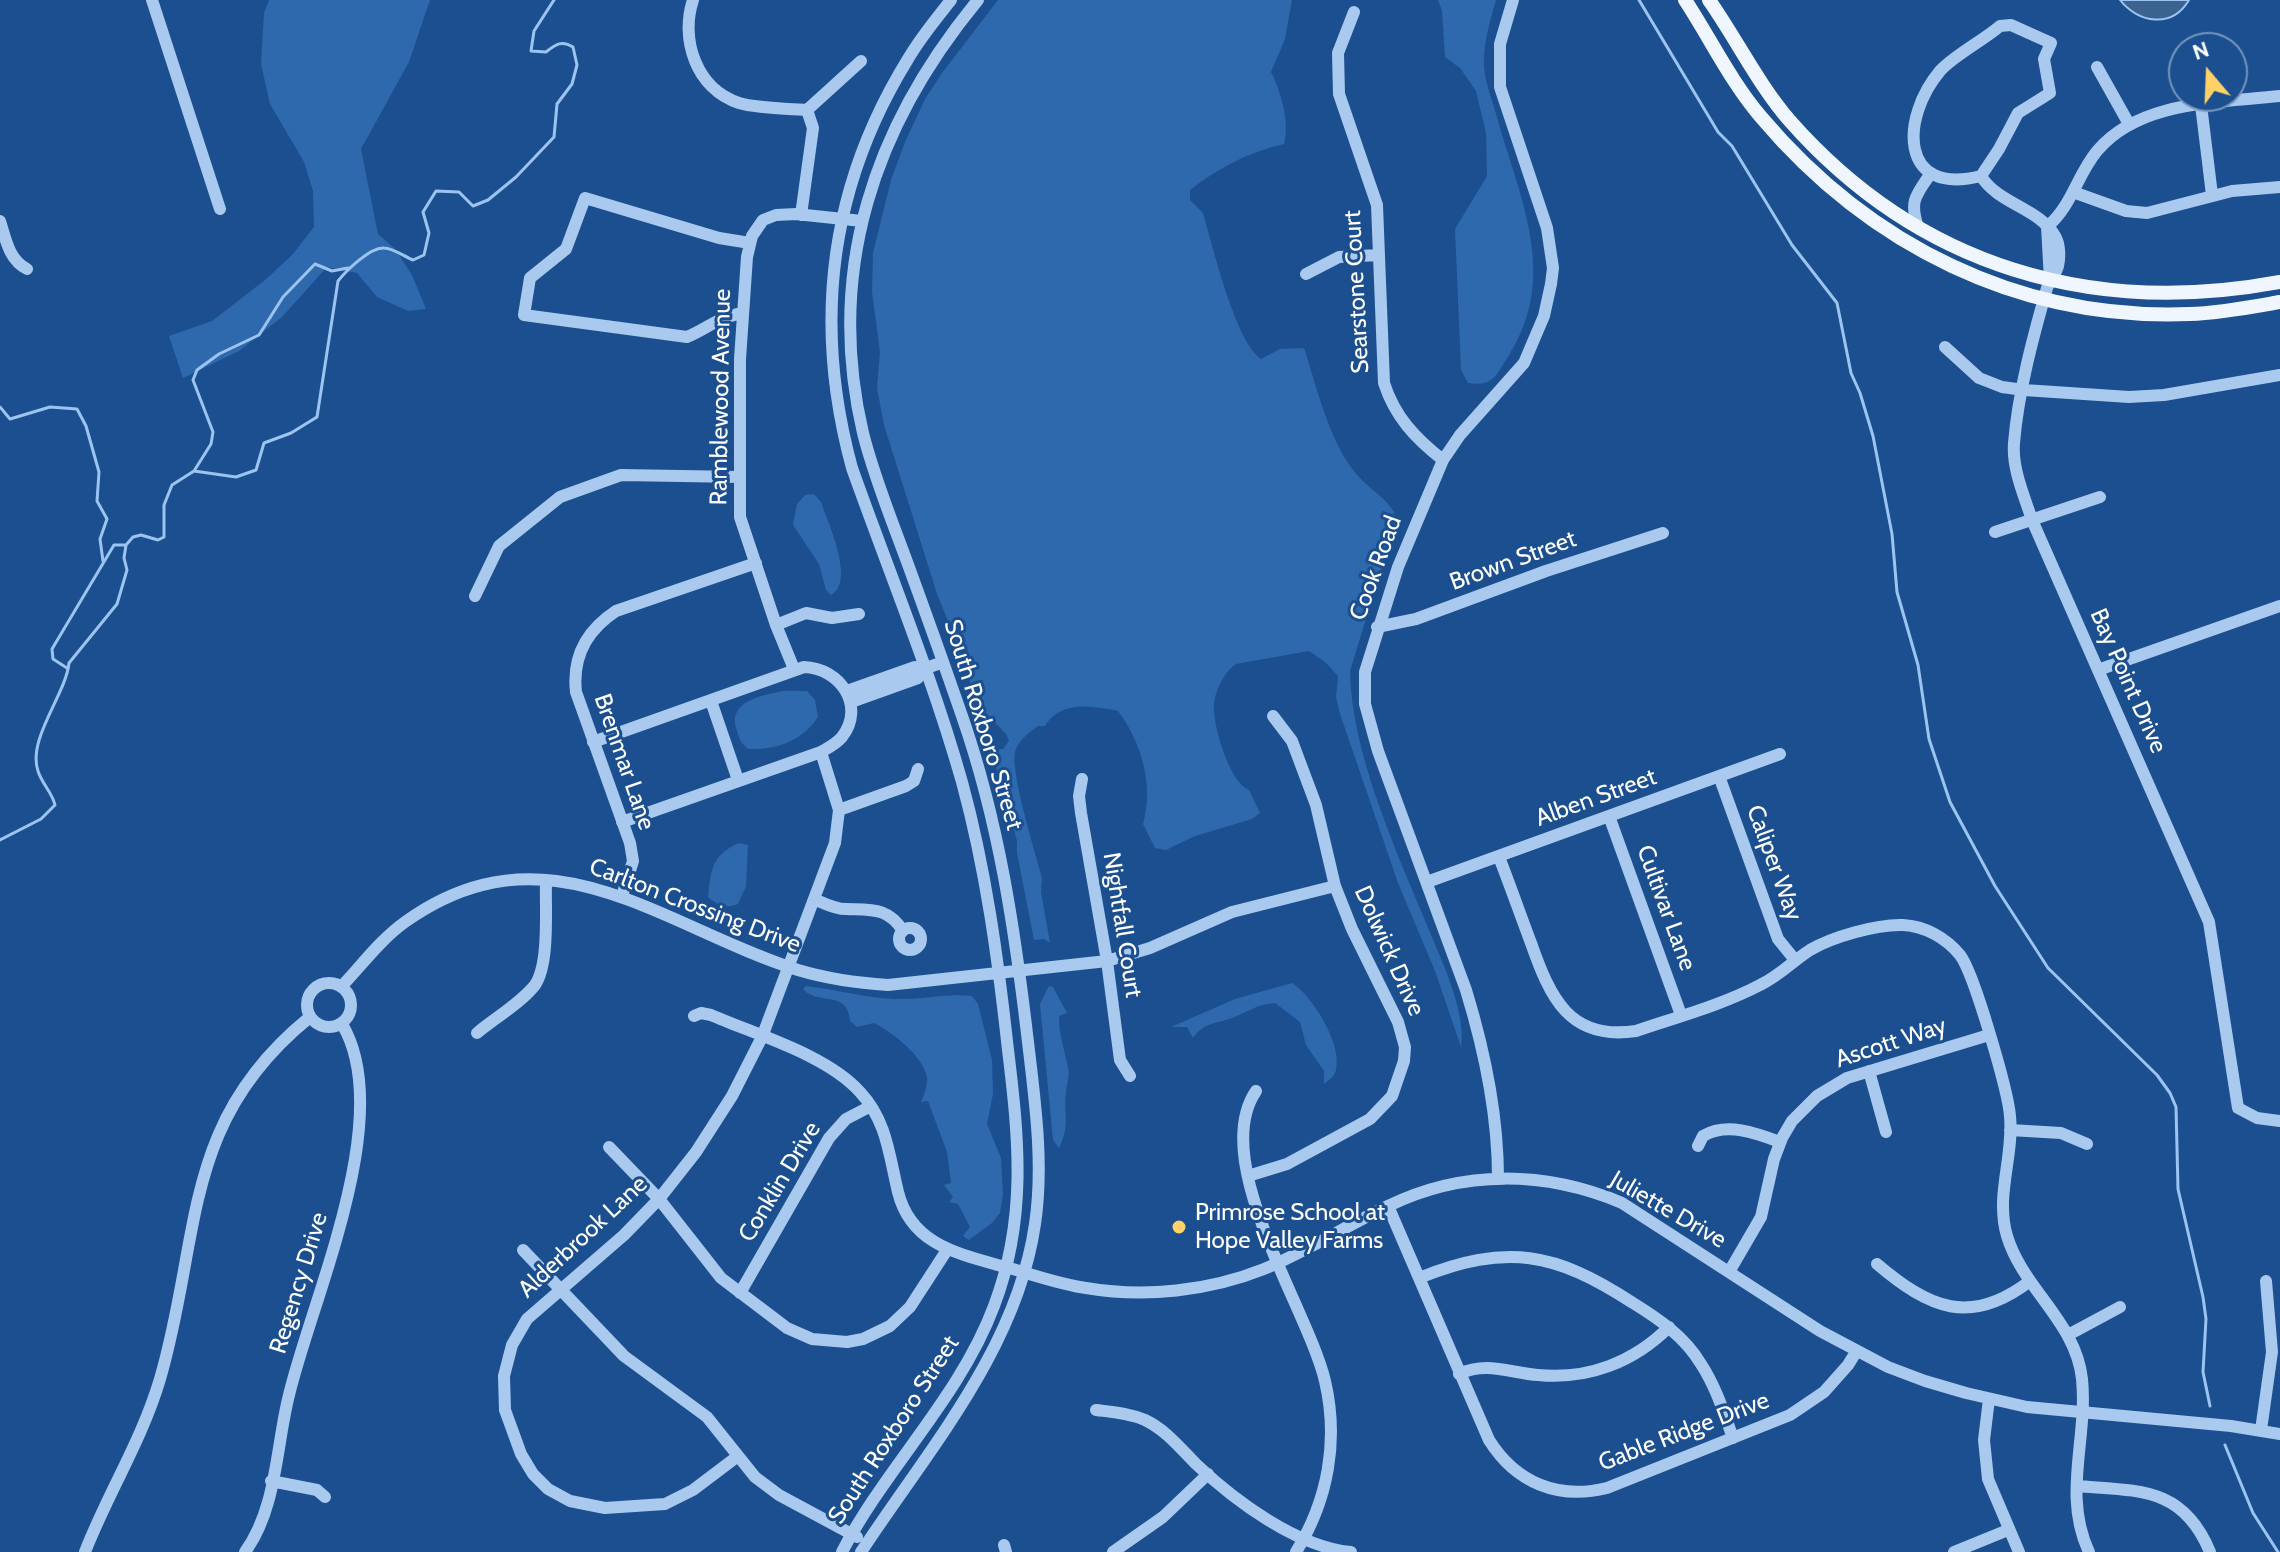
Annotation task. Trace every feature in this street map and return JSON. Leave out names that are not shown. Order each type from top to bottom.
[{"type":"main road","points":[[1685,0],[1758,113],[1788,148],[1843,199],[1894,236],[1939,261],[2044,299],[2091,309],[2191,314],[2280,302]]},
{"type":"main road","points":[[1709,0],[1751,69],[1790,121],[1839,170],[1918,227],[1970,253],[2050,280],[2106,291],[2170,294],[2233,290],[2280,282]]},
{"type":"street","points":[[152,0],[220,209]]},
{"type":"street","points":[[693,0],[687,33],[692,55],[704,78],[739,103],[807,110],[861,61]]},
{"type":"street","name":"South Roxboro Street","points":[[842,1552],[851,1534],[965,1366],[993,1308],[1008,1267],[1019,1180],[1014,1095],[1000,974],[973,825],[953,755],[852,468],[840,421],[831,360],[832,279],[841,219],[870,131],[909,56],[951,0]]},
{"type":"street","name":"South Roxboro Street","points":[[864,1548],[980,1375],[1024,1273],[1035,1226],[1039,1169],[1037,1123],[1007,888],[972,746],[874,471],[855,395],[851,319],[862,221],[872,184],[897,119],[925,71],[978,0]]},
{"type":"street","name":"Cook Road","points":[[1498,1178],[1494,1105],[1477,1025],[1378,751],[1365,704],[1365,672],[1398,567],[1443,460],[1460,435],[1524,363],[1544,316],[1553,268],[1547,228],[1500,87],[1500,44],[1513,0]]},
{"type":"street","name":"Searstone Court","points":[[1354,12],[1338,53],[1339,94],[1377,205],[1384,383],[1390,402],[1408,430],[1443,460]]},
{"type":"street","points":[[2011,25],[2051,43],[2044,59],[2050,93],[2018,113],[1981,176],[1960,181],[1946,180],[1931,173],[1918,161],[1913,151],[1912,130],[1941,70],[2000,26],[2011,25]]},
{"type":"street","points":[[2097,67],[2129,124]]},
{"type":"street","points":[[2248,100],[2280,96]]},
{"type":"street","points":[[801,215],[813,139],[807,110]]},
{"type":"street","points":[[1981,176],[1993,191],[2041,220],[2047,227],[2064,210],[2096,152],[2129,124],[2168,110]]},
{"type":"street","points":[[2202,112],[2212,195]]},
{"type":"street","points":[[1918,227],[1914,199],[1931,173]]},
{"type":"street","points":[[2073,192],[2137,213],[2159,211],[2212,195],[2280,187]]},
{"type":"street","points":[[742,313],[719,317],[705,329],[687,337],[524,315],[530,278],[566,249],[585,198],[719,238],[750,243],[763,220],[776,215],[862,221]]},
{"type":"street","points":[[1885,206],[1914,199]]},
{"type":"street","points":[[0,221],[10,254],[18,265],[27,269]]},
{"type":"street","name":"Bay Point Drive","points":[[2047,227],[2058,245],[2057,268],[2044,299],[2017,416],[2014,462],[2032,520],[2209,922],[2238,1108],[2245,1113],[2280,1121]]},
{"type":"street","name":"Ramblewood Avenue","points":[[750,243],[742,313],[740,517],[794,669]]},
{"type":"street","points":[[1306,274],[1339,257],[1379,255]]},
{"type":"street","points":[[1945,347],[1979,378],[2002,387],[2024,390],[2129,397],[2164,395],[2280,375]]},
{"type":"street","points":[[475,596],[499,546],[560,497],[621,475],[740,477]]},
{"type":"street","points":[[1995,532],[2100,497]]},
{"type":"street","name":"Brown Street","points":[[1377,627],[1416,619],[1546,571],[1663,533]]},
{"type":"street","name":"Brenmar Lane","points":[[622,896],[633,861],[630,843],[593,742],[575,681],[579,653],[594,628],[625,607],[756,563]]},
{"type":"street","points":[[2098,670],[2280,606]]},
{"type":"street","points":[[776,625],[806,613],[832,618],[859,614]]},
{"type":"street","points":[[849,696],[918,678],[923,670],[943,662]]},
{"type":"street","points":[[593,742],[794,669],[812,667],[828,672],[838,679],[849,696],[847,729],[836,743],[821,752],[622,822]]},
{"type":"street","points":[[711,701],[738,780]]},
{"type":"street","name":"Dolwick Drive","points":[[1248,1176],[1287,1164],[1370,1119],[1392,1096],[1403,1070],[1405,1047],[1398,1022],[1352,929],[1335,886],[1316,805],[1288,732],[1273,716]]},
{"type":"street","points":[[821,752],[839,810],[906,786],[914,781],[918,769]]},
{"type":"street","name":"Alben Street","points":[[1427,882],[1780,754]]},
{"type":"street","name":"Caliper Way","points":[[1719,776],[1778,939],[1795,960]]},
{"type":"street","name":"Nightfall Court","points":[[1082,779],[1079,796],[1081,813],[1107,961],[1120,1060],[1130,1076]]},
{"type":"street","name":"Alderbrook Lane","points":[[738,1456],[680,1498],[656,1506],[586,1506],[570,1501],[548,1489],[533,1474],[521,1454],[508,1423],[503,1396],[504,1376],[507,1359],[518,1333],[539,1306],[624,1235],[659,1199],[696,1152],[746,1073],[835,843],[839,810]]},
{"type":"street","name":"Cultivar Lane","points":[[1609,816],[1681,1015]]},
{"type":"street","points":[[1499,857],[1546,984],[1571,1017],[1595,1031],[1636,1031],[1681,1015],[1758,986],[1814,948],[1872,928],[1914,926],[1946,941],[1962,958],[2007,1098],[2010,1130],[2003,1185],[2003,1217],[2011,1248],[2068,1335],[2075,1349],[2082,1380],[2077,1521],[2089,1552]]},
{"type":"street","points":[[477,1033],[532,988],[540,976],[546,880]]},
{"type":"street","name":"Carlton Crossing Drive","points":[[341,987],[391,934],[426,909],[448,898],[492,884],[546,880],[582,884],[622,896],[789,966],[831,978],[888,985],[1107,961],[1150,948],[1232,912],[1335,886]]},
{"type":"street","points":[[814,899],[835,908],[879,910],[895,919],[903,931]]},
{"type":"street","points":[[327,983],[341,987],[347,992],[351,1005],[347,1019],[328,1028],[321,1026],[310,1017],[307,1002],[313,989],[327,983]]},
{"type":"street","points":[[609,1147],[659,1199],[721,1278],[801,1335],[828,1342],[863,1339],[878,1333],[901,1317],[947,1250],[921,1233],[903,1208],[885,1132],[860,1091],[832,1068],[706,1014],[694,1016]]},
{"type":"street","points":[[85,1552],[138,1440],[160,1378],[199,1189],[216,1136],[254,1071],[276,1046],[310,1017]]},
{"type":"street","name":"Regency Drive","points":[[245,1552],[263,1520],[289,1394],[341,1224],[353,1170],[358,1073],[342,1024]]},
{"type":"street","name":"Ascott Way","points":[[1729,1272],[1761,1217],[1780,1142],[1792,1121],[1817,1096],[1847,1078],[1989,1035]]},
{"type":"street","points":[[1869,1071],[1886,1132]]},
{"type":"street","points":[[1256,1091],[1245,1121],[1248,1176],[1260,1222],[1318,1357],[1330,1403],[1332,1449],[1328,1474],[1319,1507],[1296,1552]]},
{"type":"street","name":"Conklin Drive","points":[[740,1293],[829,1138],[846,1119],[871,1106]]},
{"type":"street","points":[[1698,1146],[1703,1136],[1718,1130],[1745,1131],[1780,1142]]},
{"type":"street","points":[[2010,1130],[2061,1133],[2087,1144]]},
{"type":"street","name":"Juliette Drive","points":[[947,1250],[1089,1289],[1150,1292],[1214,1284],[1277,1263],[1388,1206],[1436,1187],[1498,1178],[1550,1180],[1598,1193],[1644,1215],[1820,1331],[1888,1367],[1989,1399],[2027,1407],[2280,1434]]},
{"type":"street","name":"Gable Ridge Drive","points":[[1388,1206],[1459,1374],[1497,1453],[1519,1474],[1547,1488],[1577,1493],[1607,1488],[1790,1415],[1809,1404],[1836,1380],[1856,1352]]},
{"type":"street","points":[[523,1250],[624,1356],[707,1417],[767,1487],[851,1534],[864,1548]]},
{"type":"street","points":[[1419,1278],[1475,1259],[1494,1257],[1557,1263],[1597,1280],[1669,1327],[1701,1363],[1711,1380],[1733,1438]]},
{"type":"street","points":[[1877,1264],[1910,1291],[1934,1303],[1949,1306],[1981,1306],[2012,1294],[2030,1281]]},
{"type":"street","points":[[2261,1430],[2276,1353],[2266,1281]]},
{"type":"street","points":[[2068,1335],[2120,1307]]},
{"type":"street","points":[[1459,1374],[1484,1366],[1539,1375],[1594,1372],[1636,1354],[1669,1327]]},
{"type":"street","points":[[1989,1399],[1985,1460],[1993,1494],[2019,1552]]},
{"type":"street","points":[[1096,1410],[1136,1417],[1158,1427],[1248,1506],[1325,1547],[1351,1552]]},
{"type":"street","points":[[1113,1552],[1163,1517],[1208,1474]]},
{"type":"street","points":[[271,1481],[317,1490],[325,1497]]},
{"type":"street","points":[[2077,1486],[2148,1492],[2171,1502],[2195,1522],[2210,1552]]},
{"type":"street","points":[[1954,1552],[2008,1530]]},
{"type":"shaded area","points":[[269,0],[430,0],[409,62],[361,149],[378,234],[395,249],[412,275],[426,309],[408,311],[377,297],[357,273],[327,267],[282,317],[239,351],[183,378],[169,336],[212,321],[265,280],[292,255],[314,227],[313,191],[304,162],[270,104],[261,64],[264,13]]},
{"type":"shaded area","points":[[998,0],[1292,0],[1285,39],[1271,72],[1284,107],[1284,144],[1258,151],[1223,168],[1190,190],[1190,200],[1203,213],[1226,292],[1251,349],[1261,359],[1280,349],[1304,348],[1340,450],[1360,478],[1394,512],[1389,544],[1350,671],[1352,701],[1376,797],[1456,999],[1462,1032],[1461,1047],[1435,971],[1398,883],[1340,714],[1336,697],[1338,676],[1309,651],[1236,664],[1217,692],[1214,712],[1223,751],[1235,776],[1249,790],[1260,813],[1252,819],[1195,836],[1166,850],[1155,848],[1143,824],[1147,795],[1144,765],[1134,737],[1118,711],[1088,707],[1068,709],[1045,726],[1038,726],[1023,739],[1016,749],[1016,773],[1042,878],[1041,892],[1050,943],[1044,939],[1034,940],[1017,841],[994,759],[994,750],[1003,749],[1009,741],[975,702],[966,666],[937,594],[884,425],[877,388],[880,352],[872,292],[873,253],[891,180],[905,142],[925,99],[942,73]]},
{"type":"shaded area","points":[[1438,0],[1496,0],[1486,41],[1485,72],[1524,206],[1533,265],[1532,295],[1524,325],[1497,374],[1489,381],[1477,384],[1468,383],[1461,370],[1455,229],[1487,176],[1486,133],[1476,91],[1460,68],[1445,57],[1442,11]]},
{"type":"shaded area","points":[[2120,0],[2189,0],[2174,15],[2155,20],[2136,14]]},
{"type":"shaded area","points":[[814,494],[821,502],[841,565],[838,588],[831,595],[826,590],[819,564],[793,525],[797,504],[805,495]]},
{"type":"shaded area","points":[[783,691],[807,691],[815,700],[818,717],[804,732],[788,742],[769,748],[748,749],[740,740],[736,728],[737,711],[749,701]]},
{"type":"shaded area","points":[[739,843],[748,845],[746,886],[738,904],[722,905],[708,897],[712,871],[718,858]]},
{"type":"shaded area","points":[[1292,983],[1317,1009],[1335,1048],[1336,1070],[1324,1084],[1324,1071],[1306,1045],[1300,1022],[1275,1003],[1206,1026],[1193,1038],[1187,1027],[1171,1027],[1235,999]]},
{"type":"shaded area","points":[[806,986],[895,999],[972,996],[978,1004],[992,1060],[993,1094],[987,1124],[1001,1158],[1003,1195],[1000,1213],[969,1240],[963,1236],[970,1227],[958,1204],[949,1202],[953,1197],[944,1185],[951,1183],[947,1152],[928,1101],[921,1102],[927,1077],[920,1061],[889,1032],[874,1023],[857,1027],[850,1021],[844,1005],[809,994],[803,989]]},
{"type":"shaded area","points":[[1049,986],[1053,987],[1067,1013],[1059,1016],[1069,1073],[1065,1100],[1066,1126],[1059,1148],[1053,1140],[1040,1004]]},
{"type":"waterway","points":[[0,840],[41,819],[55,805],[38,771],[36,758],[42,731],[69,663],[117,604],[127,570],[124,558],[126,545],[133,537],[141,535],[158,540],[164,537],[164,505],[172,485],[194,471],[236,477],[256,470],[264,443],[291,433],[317,417],[338,281],[359,260],[378,249],[391,249],[413,260],[424,255],[429,233],[423,212],[436,191],[459,192],[473,206],[488,200],[516,177],[554,137],[557,104],[572,84],[577,65],[573,47],[566,44],[556,45],[546,52],[531,51],[534,31],[554,0]]},
{"type":"waterway","points":[[1639,0],[1718,132],[1732,146],[1792,245],[1837,303],[1851,373],[1873,436],[1892,534],[1897,592],[1918,665],[1929,739],[1950,802],[1995,886],[2048,968],[2157,1075],[2176,1107],[2178,1189],[2203,1297],[2206,1319],[2203,1372],[2210,1406]]},
{"type":"waterway","points":[[194,471],[211,444],[213,432],[193,380],[197,370],[219,354],[259,335],[283,297],[315,264],[332,271],[348,268]]},
{"type":"waterway","points":[[0,407],[10,419],[50,407],[77,409],[86,426],[99,472],[97,501],[107,519],[100,539],[103,561]]},
{"type":"waterway","points":[[67,668],[53,659],[52,649],[114,545],[126,545]]},
{"type":"waterway","points":[[2225,1445],[2253,1513],[2278,1552]]},
{"type":"place","name":"Primrose School at Hope Valley Farms","points":[[1179,1227]]}]
